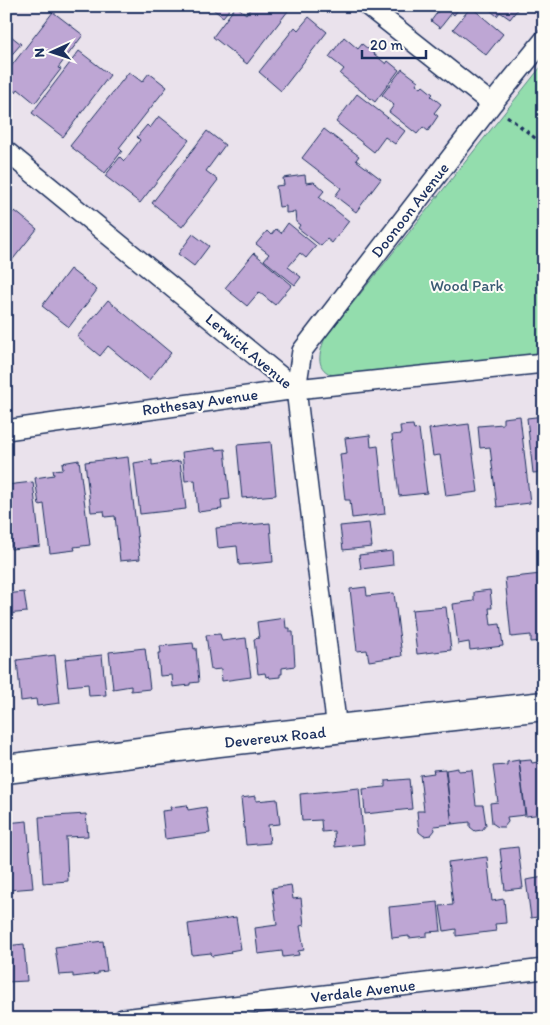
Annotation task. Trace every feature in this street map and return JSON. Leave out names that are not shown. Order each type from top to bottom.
[{"type":"street","points":[[368,6],[492,104]]},
{"type":"street","name":"Doonoon Avenue","points":[[296,389],[302,351],[492,104],[544,40]]},
{"type":"street","name":"Lerwick Avenue","points":[[6,151],[296,389],[337,730]]},
{"type":"street","name":"Rothesay Avenue","points":[[6,430],[296,389],[544,362]]},
{"type":"street","name":"Devereux Road","points":[[6,769],[219,742],[544,706]]},
{"type":"street","name":"Verdale Avenue","points":[[123,1019],[544,969]]},
{"type":"path","points":[[492,104],[544,145]]},
{"type":"green space","name":"Wood Park","points":[[544,63],[544,353],[339,377],[326,372],[320,363],[325,338]]},
{"type":"building","points":[[209,6],[232,6],[223,17]]},
{"type":"building","points":[[236,6],[246,14],[253,6],[282,6],[288,11],[247,64],[213,37]]},
{"type":"building","points":[[442,6],[451,14],[440,28],[431,21]]},
{"type":"building","points":[[444,6],[461,6],[454,15]]},
{"type":"building","points":[[485,6],[520,6],[510,19],[500,12],[497,16]]},
{"type":"building","points":[[471,7],[503,34],[486,55],[453,29]]},
{"type":"building","points":[[53,12],[83,35],[58,68],[61,69],[35,103],[18,89],[16,92],[6,85],[6,73]]},
{"type":"building","points":[[309,17],[327,32],[281,91],[259,72],[295,27],[298,30]]},
{"type":"building","points":[[6,32],[21,44],[6,61]]},
{"type":"building","points":[[344,37],[358,49],[362,44],[386,64],[388,61],[399,70],[375,102],[340,74],[344,69],[329,57]]},
{"type":"building","points":[[79,51],[110,75],[63,137],[32,113]]},
{"type":"building","points":[[402,69],[418,81],[416,84],[421,88],[423,86],[433,94],[431,96],[441,104],[434,113],[438,116],[428,131],[423,127],[417,134],[389,112],[394,105],[382,95]]},
{"type":"building","points":[[129,72],[142,82],[149,73],[167,87],[119,148],[122,151],[105,173],[70,146]]},
{"type":"building","points":[[357,94],[405,131],[395,144],[385,137],[374,152],[336,122]]},
{"type":"building","points":[[159,116],[189,140],[140,203],[105,176],[120,157],[124,161],[140,140],[137,137],[147,125],[150,128]]},
{"type":"building","points":[[324,129],[359,156],[356,160],[381,179],[356,212],[335,196],[341,188],[302,158]]},
{"type":"building","points":[[207,131],[225,145],[206,171],[218,180],[182,227],[152,203]]},
{"type":"building","points":[[305,175],[306,183],[314,182],[324,191],[319,197],[349,221],[332,243],[327,239],[321,246],[298,228],[300,225],[296,222],[295,212],[286,213],[286,206],[279,207],[276,186],[284,185],[283,178]]},
{"type":"building","points":[[15,211],[37,229],[6,268],[6,218]]},
{"type":"building","points":[[288,223],[316,246],[306,258],[300,253],[288,267],[301,277],[295,285],[264,260],[269,254],[256,244],[267,231],[271,235],[276,229],[281,233]]},
{"type":"building","points":[[193,234],[209,246],[194,266],[178,254]]},
{"type":"building","points":[[254,253],[292,285],[275,305],[259,292],[247,306],[225,288]]},
{"type":"building","points":[[70,269],[97,290],[69,327],[42,306]]},
{"type":"building","points":[[108,300],[171,353],[149,380],[108,346],[100,356],[77,337]]},
{"type":"building","points":[[520,416],[530,503],[497,507],[490,447],[480,448],[478,426],[503,424],[503,418]]},
{"type":"building","points":[[544,416],[544,472],[533,473],[527,418]]},
{"type":"building","points":[[469,424],[478,492],[446,496],[440,455],[433,456],[429,429]]},
{"type":"building","points":[[413,425],[414,430],[419,429],[427,493],[399,496],[392,435],[401,434],[400,426]]},
{"type":"building","points":[[370,435],[371,447],[378,446],[385,514],[352,518],[350,500],[345,500],[340,454],[347,453],[345,438]]},
{"type":"building","points":[[271,442],[276,495],[242,498],[237,445]]},
{"type":"building","points":[[215,448],[215,450],[225,449],[230,499],[221,500],[222,509],[198,512],[195,480],[185,481],[182,452]]},
{"type":"building","points":[[128,457],[140,559],[120,561],[115,516],[105,517],[104,511],[91,512],[85,462]]},
{"type":"building","points":[[79,460],[90,545],[74,547],[75,550],[50,553],[44,504],[39,505],[35,478],[54,475],[53,470],[63,469],[62,463]]},
{"type":"building","points":[[152,460],[152,465],[180,461],[186,509],[140,514],[134,463]]},
{"type":"building","points":[[33,482],[40,546],[11,549],[9,529],[6,529],[6,485]]},
{"type":"building","points":[[270,523],[273,562],[239,565],[237,546],[218,548],[216,528]]},
{"type":"building","points":[[369,523],[372,547],[343,550],[340,526]]},
{"type":"building","points":[[392,551],[393,565],[361,569],[359,555]]},
{"type":"building","points":[[541,574],[544,605],[544,641],[531,642],[531,635],[511,637],[505,578]]},
{"type":"building","points":[[366,587],[367,596],[394,593],[402,656],[369,661],[367,650],[357,651],[350,589]]},
{"type":"building","points":[[490,590],[492,608],[489,608],[491,625],[500,624],[503,646],[470,650],[469,642],[458,644],[453,604],[474,601],[474,592]]},
{"type":"building","points":[[24,592],[27,612],[6,614],[6,594]]},
{"type":"building","points":[[446,607],[451,650],[417,654],[412,610]]},
{"type":"building","points":[[285,618],[286,628],[290,628],[290,632],[293,632],[295,666],[282,668],[280,677],[270,678],[269,676],[266,677],[265,673],[258,674],[254,639],[259,638],[257,622]]},
{"type":"building","points":[[220,634],[222,641],[246,638],[251,677],[222,681],[221,669],[211,670],[206,635]]},
{"type":"building","points":[[193,643],[194,649],[196,648],[199,682],[173,687],[172,675],[160,676],[158,653],[161,653],[160,646]]},
{"type":"building","points":[[145,648],[150,689],[131,691],[131,686],[113,689],[109,652]]},
{"type":"building","points":[[55,655],[60,703],[37,706],[36,699],[21,701],[17,660]]},
{"type":"building","points":[[102,655],[106,695],[89,696],[88,684],[68,686],[65,659]]},
{"type":"building","points":[[6,686],[10,715],[6,716]]},
{"type":"building","points":[[519,760],[525,815],[507,817],[508,822],[504,827],[498,827],[492,823],[490,803],[498,802],[493,766],[507,765],[507,762]]},
{"type":"building","points":[[531,760],[532,763],[544,761],[544,818],[543,814],[526,816],[519,761]]},
{"type":"building","points":[[458,768],[458,771],[472,770],[476,805],[483,805],[486,825],[482,830],[475,831],[470,827],[470,822],[452,824],[446,770]]},
{"type":"building","points":[[445,769],[452,824],[434,826],[435,830],[431,835],[424,836],[419,832],[417,811],[424,811],[420,775],[434,773],[433,770]]},
{"type":"building","points":[[409,779],[412,809],[365,814],[363,789],[385,787],[385,781]]},
{"type":"building","points":[[359,788],[364,844],[335,847],[334,831],[322,832],[321,820],[302,821],[300,794]]},
{"type":"building","points":[[256,796],[256,801],[277,799],[280,824],[268,825],[270,843],[246,845],[241,798]]},
{"type":"building","points":[[187,805],[188,810],[206,807],[210,833],[165,839],[162,811],[171,810],[170,807]]},
{"type":"building","points":[[86,814],[88,836],[66,837],[68,881],[43,883],[39,817]]},
{"type":"building","points":[[27,821],[33,888],[8,890],[6,823]]},
{"type":"building","points":[[518,847],[523,888],[505,890],[500,849]]},
{"type":"building","points":[[487,857],[492,901],[504,899],[506,923],[495,924],[496,931],[456,936],[456,929],[444,931],[440,906],[453,905],[448,862]]},
{"type":"building","points":[[544,877],[544,916],[531,918],[526,880]]},
{"type":"building","points":[[291,885],[293,899],[301,898],[304,925],[300,926],[304,950],[298,951],[299,955],[283,957],[282,951],[258,954],[255,928],[277,925],[272,888]]},
{"type":"building","points":[[438,902],[441,931],[427,932],[427,936],[392,938],[389,907]]},
{"type":"building","points":[[236,917],[241,949],[230,951],[231,953],[212,956],[211,953],[192,955],[188,924]]},
{"type":"building","points":[[103,941],[107,971],[73,977],[73,974],[59,975],[55,947]]},
{"type":"building","points":[[24,944],[27,981],[6,982],[6,946]]}]
